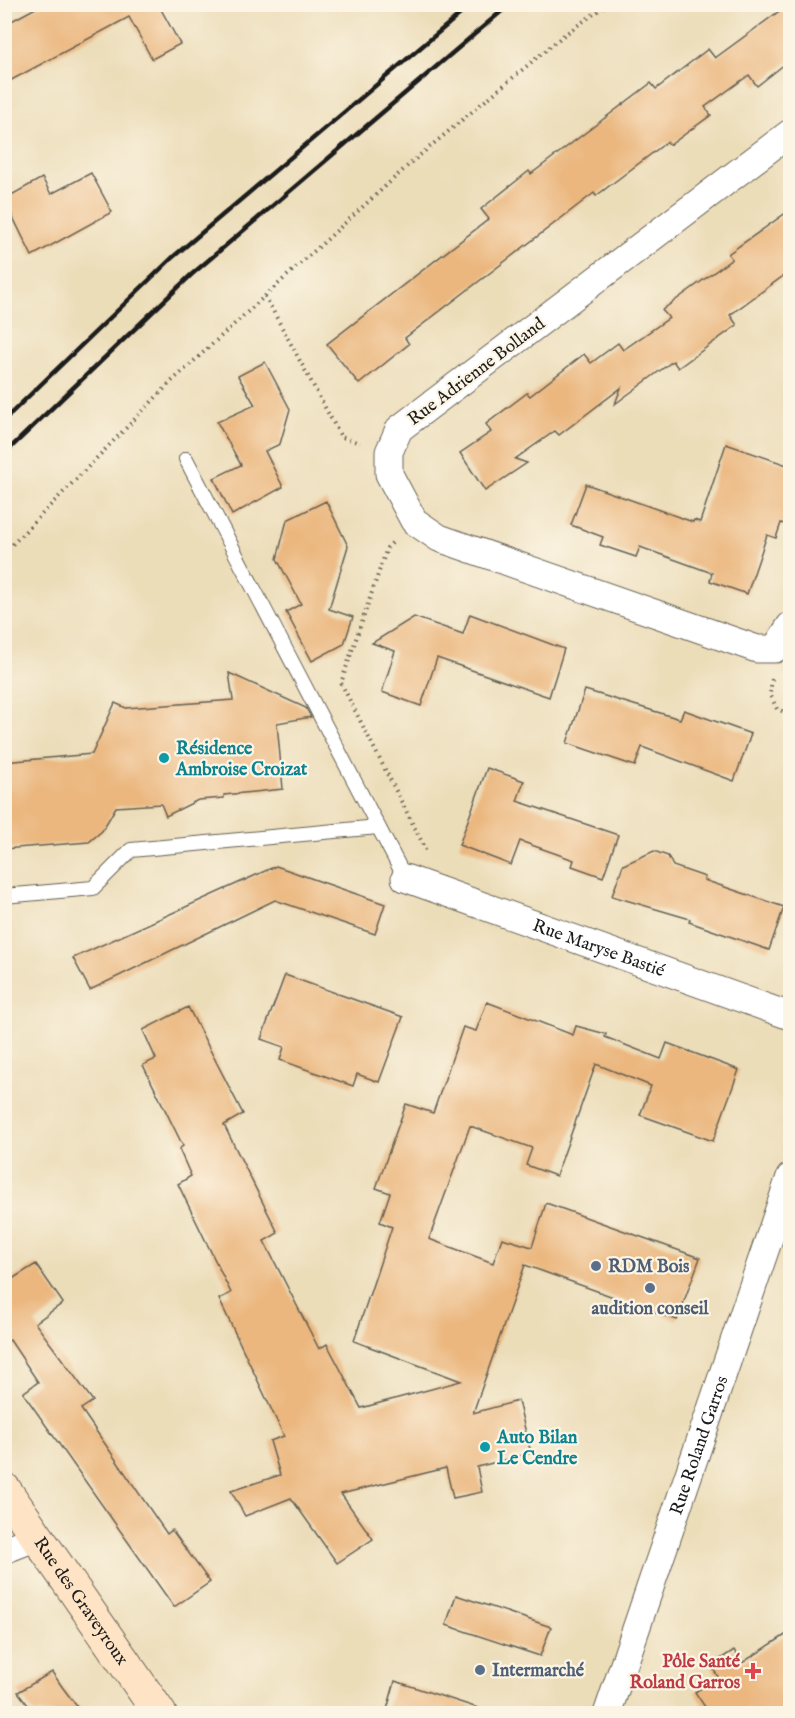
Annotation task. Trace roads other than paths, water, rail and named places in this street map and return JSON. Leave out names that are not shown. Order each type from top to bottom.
[{"type":"main road","name":"Rue des Graveyroux","points":[[4,1489],[160,1713]]},
{"type":"street","name":"Rue Adrienne Bolland","points":[[790,133],[399,429],[389,452],[389,474],[414,521],[439,538],[757,649],[774,649],[790,626]]},
{"type":"street","name":"Rue Maryse Bastié","points":[[405,878],[790,1016]]},
{"type":"street","name":"Rue Roland Garros","points":[[608,1713],[790,1177]]},
{"type":"street","points":[[4,1550],[37,1537]]},
{"type":"lane","points":[[186,459],[405,878]]},
{"type":"lane","points":[[4,896],[93,888],[131,850],[378,827]]},
{"type":"railway","points":[[4,420],[173,257],[472,4]]},
{"type":"railway","points":[[4,454],[191,275],[510,4]]},
{"type":"place","name":"Résidence Ambroise Croizat","points":[[164,758]]},
{"type":"place","name":"RDM Bois","points":[[596,1266]]},
{"type":"place","name":"audition conseil","points":[[650,1288]]},
{"type":"place","name":"Auto Bilan Le Cendre","points":[[485,1447]]},
{"type":"place","name":"Intermarché","points":[[480,1670]]},
{"type":"place","name":"Pôle Santé Roland Garros","points":[[753,1671]]}]
